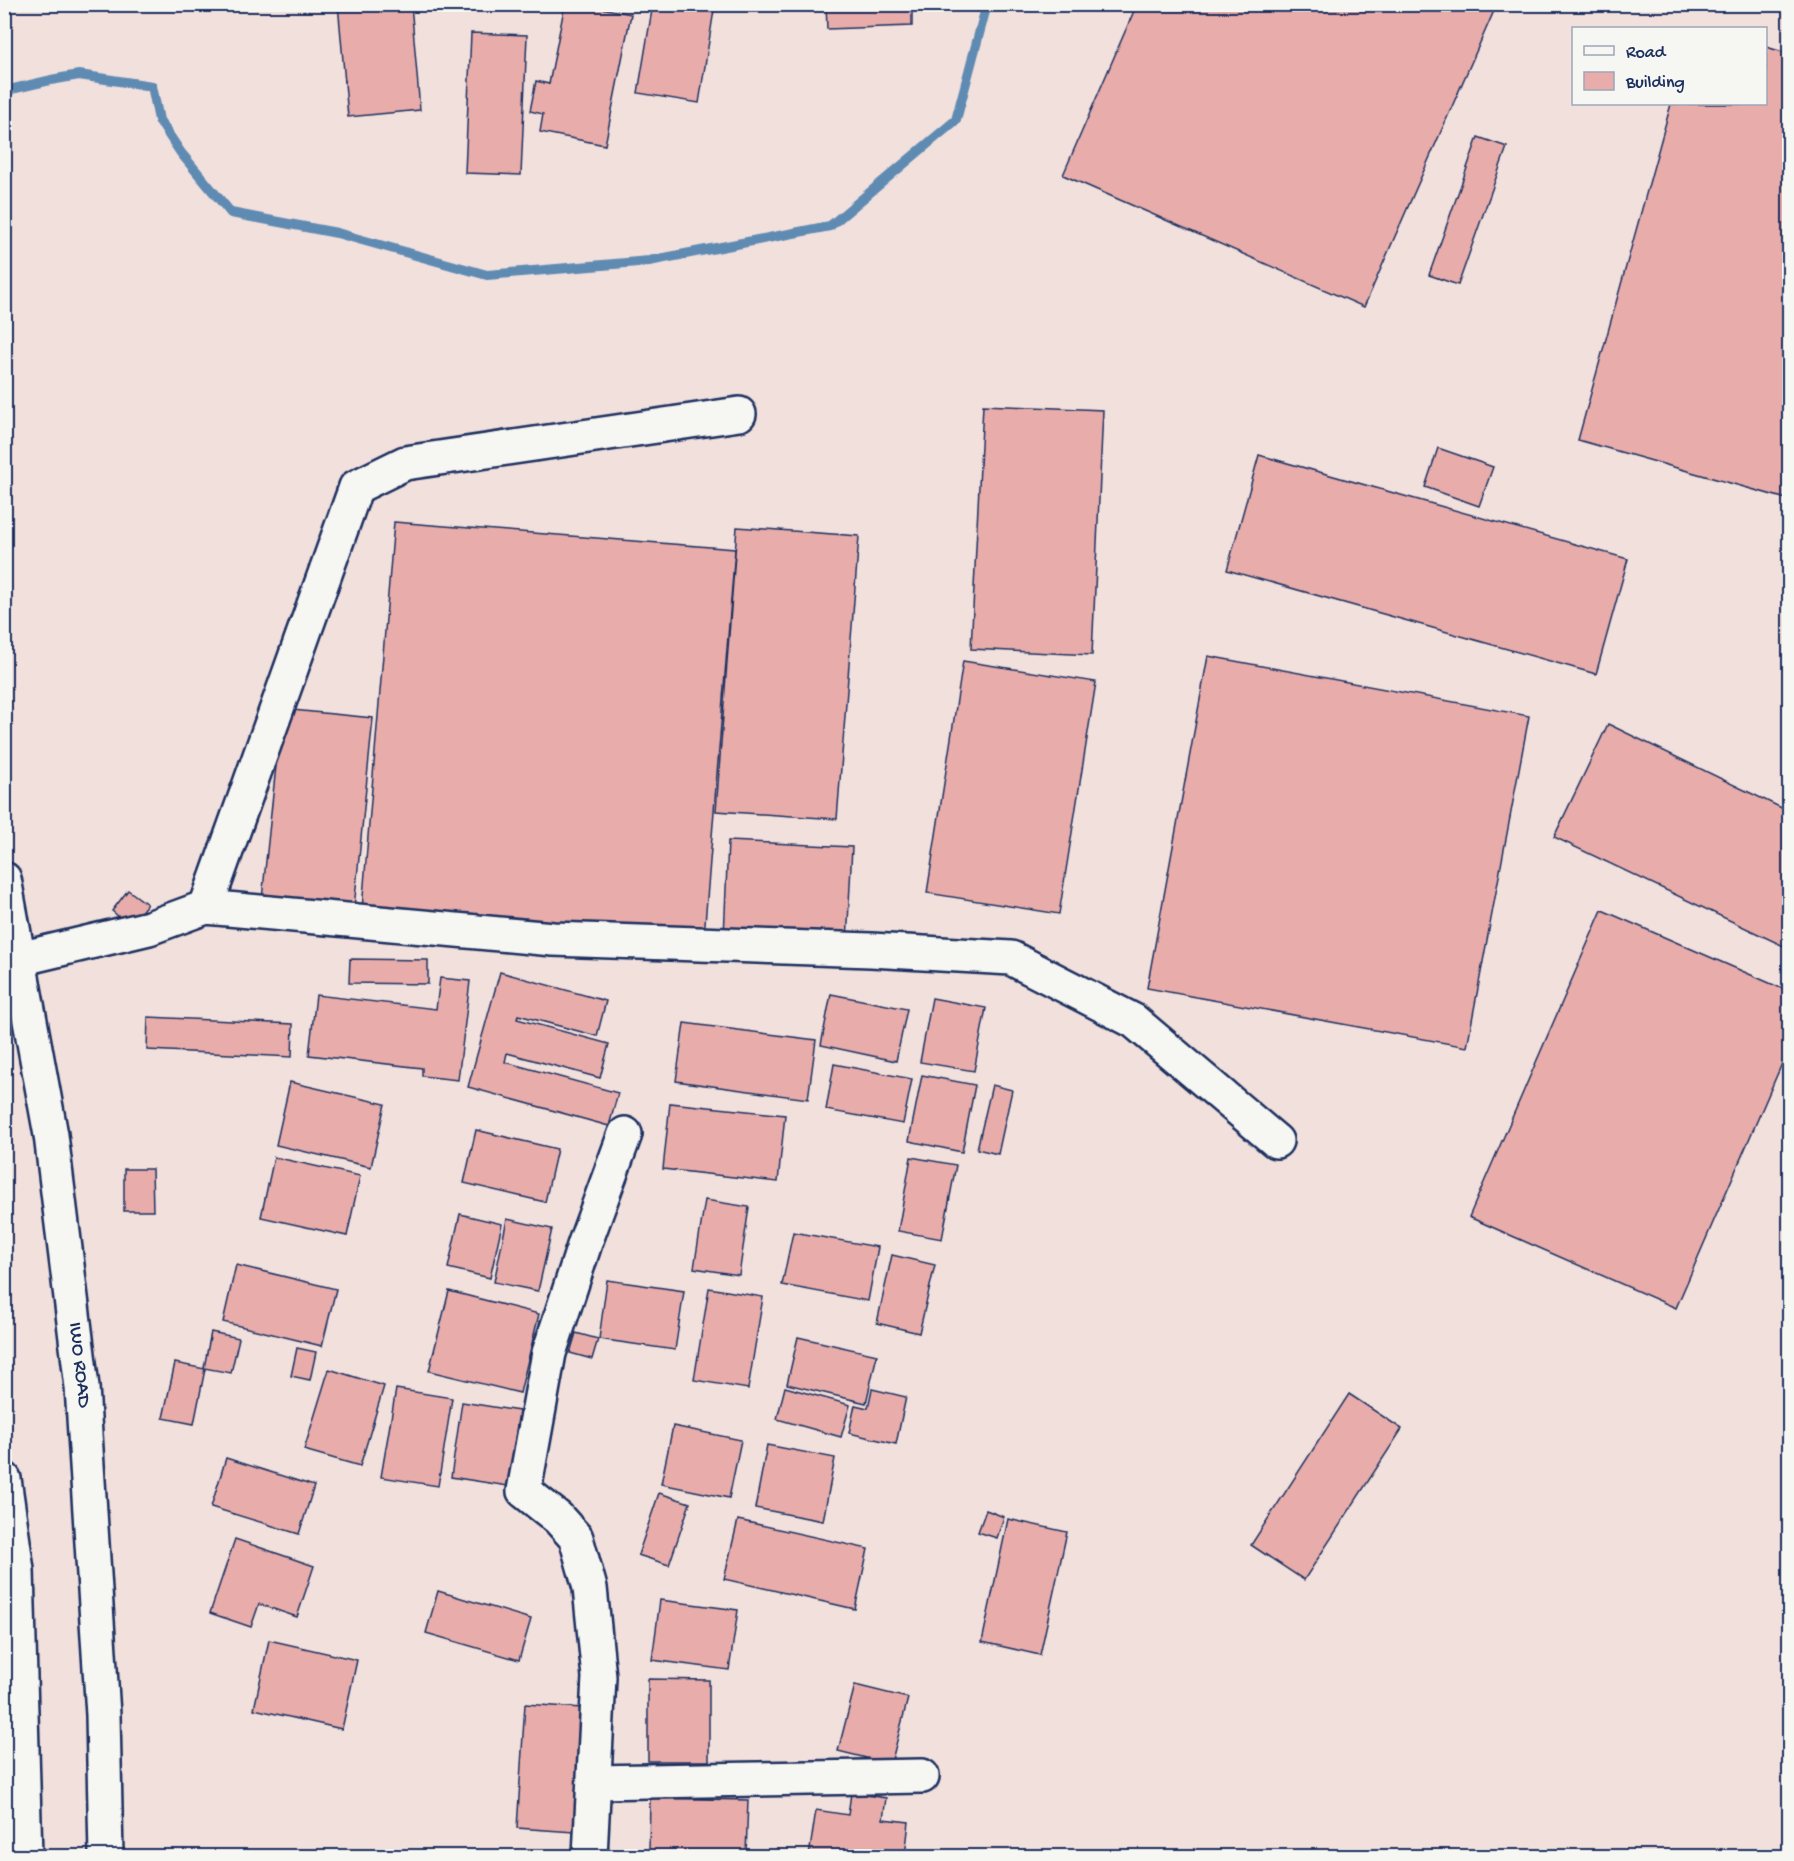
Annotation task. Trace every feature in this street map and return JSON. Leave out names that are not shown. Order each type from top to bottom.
[{"type":"street","points":[[206,908],[356,487],[405,463],[739,414]]},
{"type":"street","name":"IWO ROAD","points":[[4,879],[51,1135],[82,1388],[103,1715],[106,1857]]},
{"type":"street","points":[[19,959],[149,928],[206,908],[553,939],[871,950],[1011,958],[1134,1021],[1276,1141]]},
{"type":"street","points":[[590,1857],[599,1677],[590,1588],[576,1538],[558,1518],[524,1491],[549,1353],[625,1134]]},
{"type":"street","points":[[4,1479],[17,1570],[25,1857]]},
{"type":"street","points":[[594,1782],[922,1776]]},
{"type":"building","points":[[338,4],[411,4],[420,110],[348,117]]},
{"type":"building","points":[[565,4],[582,4],[631,14],[605,145],[540,132],[543,114],[530,111],[536,81],[549,84]]},
{"type":"building","points":[[653,4],[715,4],[699,103],[638,93]]},
{"type":"building","points":[[826,4],[912,4],[912,26],[827,29]]},
{"type":"building","points":[[1137,4],[1497,4],[1364,307],[1063,175]]},
{"type":"building","points":[[471,33],[527,35],[521,175],[465,173]]},
{"type":"building","points":[[1767,47],[1790,54],[1790,500],[1578,440],[1671,105],[1767,105]]},
{"type":"building","points":[[1478,137],[1507,147],[1458,285],[1429,275]]},
{"type":"building","points":[[983,405],[1103,410],[1092,655],[971,649]]},
{"type":"building","points":[[1438,448],[1493,467],[1479,506],[1425,487]]},
{"type":"building","points":[[1259,455],[1628,559],[1596,674],[1227,570]]},
{"type":"building","points":[[394,522],[735,549],[704,936],[362,909]]},
{"type":"building","points":[[737,527],[859,536],[837,819],[716,811]]},
{"type":"building","points":[[1208,656],[1529,716],[1467,1047],[1147,988]]},
{"type":"building","points":[[963,661],[1096,682],[1059,914],[927,893]]},
{"type":"building","points":[[282,709],[373,718],[354,908],[262,899]]},
{"type":"building","points":[[1608,724],[1790,812],[1790,949],[1554,837]]},
{"type":"building","points":[[728,841],[852,847],[847,942],[724,937]]},
{"type":"building","points":[[128,890],[147,904],[130,926],[112,911]]},
{"type":"building","points":[[1602,910],[1790,992],[1790,1045],[1676,1308],[1469,1217]]},
{"type":"building","points":[[350,959],[428,960],[428,984],[349,983]]},
{"type":"building","points":[[500,972],[606,1001],[597,1036],[518,1015],[517,1019],[609,1044],[600,1078],[507,1053],[505,1062],[618,1093],[609,1126],[468,1087]]},
{"type":"building","points":[[440,978],[470,981],[458,1080],[422,1076],[422,1068],[309,1055],[316,995],[436,1009]]},
{"type":"building","points":[[831,994],[907,1009],[896,1061],[821,1045]]},
{"type":"building","points":[[932,998],[986,1008],[974,1071],[920,1062]]},
{"type":"building","points":[[148,1017],[293,1024],[292,1057],[147,1050]]},
{"type":"building","points":[[684,1023],[816,1040],[808,1099],[676,1081]]},
{"type":"building","points":[[834,1064],[912,1079],[903,1124],[826,1110]]},
{"type":"building","points":[[922,1075],[975,1085],[962,1152],[909,1141]]},
{"type":"building","points":[[290,1082],[385,1104],[371,1167],[276,1145]]},
{"type":"building","points":[[992,1085],[1012,1090],[998,1154],[977,1149]]},
{"type":"building","points":[[670,1103],[785,1115],[778,1182],[663,1169]]},
{"type":"building","points":[[476,1130],[557,1149],[545,1202],[464,1183]]},
{"type":"building","points":[[274,1157],[360,1176],[347,1236],[261,1217]]},
{"type":"building","points":[[911,1157],[956,1165],[942,1239],[898,1231]]},
{"type":"building","points":[[124,1169],[152,1169],[153,1211],[124,1211]]},
{"type":"building","points":[[705,1200],[749,1207],[739,1275],[694,1268]]},
{"type":"building","points":[[460,1214],[502,1224],[490,1278],[448,1268]]},
{"type":"building","points":[[507,1219],[552,1229],[538,1291],[494,1282]]},
{"type":"building","points":[[793,1232],[878,1247],[868,1301],[782,1285]]},
{"type":"building","points":[[892,1255],[935,1265],[919,1333],[877,1323]]},
{"type":"building","points":[[236,1265],[336,1289],[322,1346],[223,1322]]},
{"type":"building","points":[[607,1280],[684,1291],[675,1350],[599,1339]]},
{"type":"building","points":[[709,1288],[763,1297],[748,1389],[694,1380]]},
{"type":"building","points":[[449,1291],[539,1314],[520,1393],[429,1371]]},
{"type":"building","points":[[211,1332],[239,1338],[231,1373],[204,1368]]},
{"type":"building","points":[[576,1333],[598,1339],[592,1359],[570,1353]]},
{"type":"building","points":[[798,1337],[877,1355],[866,1403],[787,1384]]},
{"type":"building","points":[[297,1348],[316,1352],[310,1380],[291,1376]]},
{"type":"building","points":[[175,1363],[205,1369],[194,1424],[163,1418]]},
{"type":"building","points":[[329,1369],[384,1386],[360,1466],[304,1450]]},
{"type":"building","points":[[785,1387],[850,1405],[841,1437],[777,1419]]},
{"type":"building","points":[[396,1389],[452,1398],[438,1486],[381,1477]]},
{"type":"building","points":[[872,1389],[906,1397],[896,1444],[849,1433],[855,1405],[868,1408]]},
{"type":"building","points":[[1349,1394],[1402,1429],[1304,1580],[1251,1545]]},
{"type":"building","points":[[462,1402],[519,1411],[508,1486],[451,1477]]},
{"type":"building","points":[[673,1426],[741,1440],[729,1498],[661,1484]]},
{"type":"building","points":[[767,1445],[835,1458],[823,1521],[755,1508]]},
{"type":"building","points":[[226,1458],[314,1486],[299,1534],[211,1507]]},
{"type":"building","points":[[659,1493],[690,1503],[669,1565],[638,1555]]},
{"type":"building","points":[[986,1510],[1004,1517],[997,1538],[978,1532]]},
{"type":"building","points":[[1008,1519],[1067,1532],[1040,1655],[982,1642]]},
{"type":"building","points":[[738,1520],[868,1549],[855,1609],[724,1579]]},
{"type":"building","points":[[235,1539],[314,1566],[297,1617],[259,1604],[251,1627],[210,1613]]},
{"type":"building","points":[[438,1591],[531,1619],[519,1660],[426,1633]]},
{"type":"building","points":[[660,1600],[738,1610],[729,1670],[652,1660]]},
{"type":"building","points":[[269,1640],[357,1660],[342,1729],[254,1709]]},
{"type":"building","points":[[648,1679],[709,1680],[709,1761],[648,1761]]},
{"type":"building","points":[[855,1685],[908,1698],[891,1764],[838,1751]]},
{"type":"building","points":[[525,1704],[582,1708],[574,1832],[517,1828]]},
{"type":"building","points":[[851,1793],[886,1798],[883,1819],[909,1822],[905,1856],[809,1856],[816,1810],[848,1815]]},
{"type":"building","points":[[650,1798],[748,1800],[746,1854],[649,1852]]},
{"type":"building","points":[[296,1851],[527,1856],[296,1856]]},
{"type":"waterway","points":[[4,91],[79,75],[152,86],[159,120],[181,153],[231,213],[337,233],[487,275],[649,261],[830,226],[956,120],[987,4]]}]
